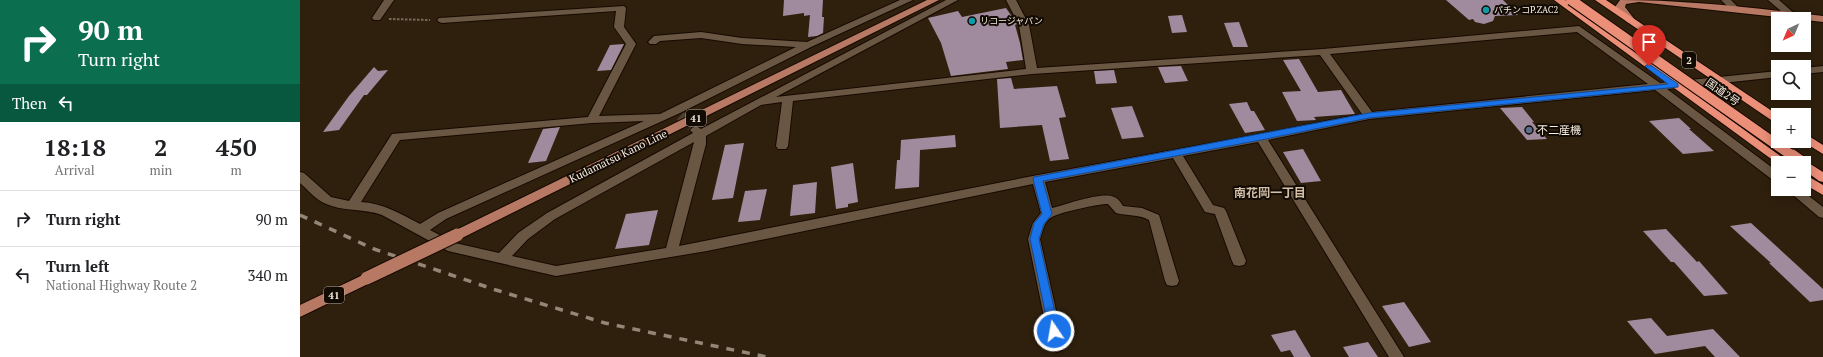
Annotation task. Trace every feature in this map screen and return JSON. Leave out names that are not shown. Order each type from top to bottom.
[{"type":"highway","points":[[1559,0],[1774,156]]},
{"type":"highway","name":"国道2号","points":[[1571,0],[1792,156]]},
{"type":"highway","name":"2","points":[[1600,0],[1771,115]]},
{"type":"highway","points":[[1811,142],[1823,150]]},
{"type":"highway","name":"国道2号","points":[[1811,170],[1823,178]]},
{"type":"highway","points":[[1811,183],[1823,191]]},
{"type":"main road","name":"Kudamatsu Kano Line","points":[[300,311],[457,236],[934,0]]},
{"type":"main road","points":[[1630,20],[1620,7],[1624,2],[1637,0]]},
{"type":"main road","points":[[1641,0],[1771,13]]},
{"type":"main road","points":[[1685,0],[1730,3],[1776,12]]},
{"type":"main road","points":[[1811,18],[1823,19]]},
{"type":"street","points":[[377,18],[389,0]]},
{"type":"street","points":[[420,230],[442,216],[660,118],[678,113],[808,45],[908,0]]},
{"type":"street","points":[[503,257],[523,236],[551,216],[698,132],[953,0]]},
{"type":"street","points":[[1011,0],[1024,25],[1032,71]]},
{"type":"street","points":[[1774,0],[1788,12]]},
{"type":"street","points":[[442,20],[621,8],[619,27],[631,44],[592,120]]},
{"type":"street","points":[[758,102],[1032,71],[1323,52],[1579,29],[1659,87],[1771,173]]},
{"type":"street","points":[[654,42],[657,38],[702,35],[742,41],[808,45]]},
{"type":"street","points":[[1323,52],[1369,116]]},
{"type":"street","points":[[1811,70],[1823,69]]},
{"type":"street","points":[[300,176],[327,200],[342,205],[372,207],[386,212],[453,248],[503,257],[556,270],[671,252],[824,223],[1038,179],[1261,138],[1369,116],[1771,75]]},
{"type":"street","points":[[782,146],[788,99]]},
{"type":"street","points":[[353,205],[396,137],[592,120],[651,116],[660,118]]},
{"type":"street","points":[[671,252],[700,144],[698,132]]},
{"type":"street","points":[[1261,138],[1396,357]]},
{"type":"street","points":[[1176,154],[1209,209],[1220,211],[1239,261]]},
{"type":"street","points":[[1038,179],[1047,214]]},
{"type":"street","points":[[1801,196],[1823,214]]},
{"type":"street","points":[[1057,346],[1034,239],[1039,223],[1047,214],[1099,200],[1111,200],[1120,210],[1134,210],[1147,213],[1155,218],[1172,281]]},
{"type":"path","points":[[377,18],[442,20]]},
{"type":"building","points":[[784,0],[823,0],[823,33],[817,36],[808,37],[810,15],[804,16],[804,13],[783,16]]},
{"type":"building","name":"パチンコP.ZAC2","points":[[1446,0],[1503,0],[1518,15],[1495,16],[1493,21],[1484,24],[1475,22],[1473,19],[1469,20]]},
{"type":"building","points":[[1006,8],[1017,24],[1015,25],[1023,60],[1006,62],[1008,69],[951,76],[941,43],[928,18],[958,11],[962,17]]},
{"type":"building","points":[[1182,15],[1187,32],[1172,33],[1168,16]]},
{"type":"building","points":[[1239,22],[1248,47],[1233,47],[1224,23]]},
{"type":"building","points":[[624,44],[611,70],[597,71],[610,45]]},
{"type":"building","points":[[1299,59],[1318,92],[1341,90],[1355,114],[1314,117],[1316,120],[1297,121],[1282,92],[1301,91],[1283,60]]},
{"type":"building","points":[[1181,66],[1188,81],[1165,83],[1158,67]]},
{"type":"building","points":[[374,67],[378,71],[388,70],[367,95],[364,95],[339,130],[323,132],[349,96]]},
{"type":"building","points":[[1114,70],[1117,83],[1096,84],[1094,71]]},
{"type":"building","points":[[1011,78],[1014,89],[1057,86],[1066,117],[1059,118],[1069,159],[1050,161],[1042,125],[1000,128],[997,79]]},
{"type":"building","points":[[1247,102],[1251,111],[1254,111],[1265,130],[1245,133],[1229,104]]},
{"type":"building","points":[[1132,106],[1144,137],[1122,139],[1111,108]]},
{"type":"building","name":"不二産機","points":[[1522,107],[1534,122],[1532,122],[1547,139],[1527,140],[1500,108]]},
{"type":"building","points":[[1679,118],[1714,151],[1683,154],[1649,121]]},
{"type":"building","points":[[560,127],[546,161],[528,163],[543,129]]},
{"type":"building","points":[[955,135],[956,147],[920,150],[919,187],[895,189],[897,160],[900,160],[901,140]]},
{"type":"building","points":[[744,143],[733,198],[712,200],[725,145]]},
{"type":"building","points":[[1303,149],[1321,181],[1301,183],[1283,152]]},
{"type":"building","points":[[853,163],[858,202],[848,204],[848,207],[836,209],[831,167]]},
{"type":"building","points":[[817,182],[815,213],[790,216],[793,185]]},
{"type":"building","points":[[767,189],[760,220],[738,222],[745,191]]},
{"type":"building","points":[[658,210],[649,245],[615,249],[626,214]]},
{"type":"building","points":[[1751,223],[1823,289],[1823,300],[1810,302],[1769,263],[1771,263],[1730,226]]},
{"type":"building","points":[[1666,229],[1697,262],[1699,261],[1728,294],[1704,296],[1674,262],[1671,262],[1643,231]]},
{"type":"building","points":[[1404,302],[1431,342],[1409,347],[1382,306]]},
{"type":"building","points":[[1651,318],[1667,336],[1713,329],[1740,357],[1715,357],[1705,346],[1655,354],[1627,321]]},
{"type":"building","points":[[1295,330],[1311,357],[1294,357],[1290,350],[1281,352],[1271,335]]},
{"type":"building","points":[[1368,342],[1378,357],[1349,357],[1343,347]]},
{"type":"tunnel","points":[[680,116],[696,130]]},
{"type":"railway","points":[[300,215],[374,249],[496,290],[605,323],[767,357]]},
{"type":"place","name":"パチンコP.ZAC2","points":[[1486,10]]},
{"type":"place","name":"リコージャパン","points":[[972,21]]},
{"type":"place","name":"不二産機","points":[[1529,130]]},
{"type":"district","name":"南花岡一丁目","points":[[1270,192]]},
{"type":"route","points":[[1054,331],[1034,239],[1039,223],[1047,214],[1038,179],[1261,138],[1369,116],[1492,102],[1675,85],[1649,66]]}]
